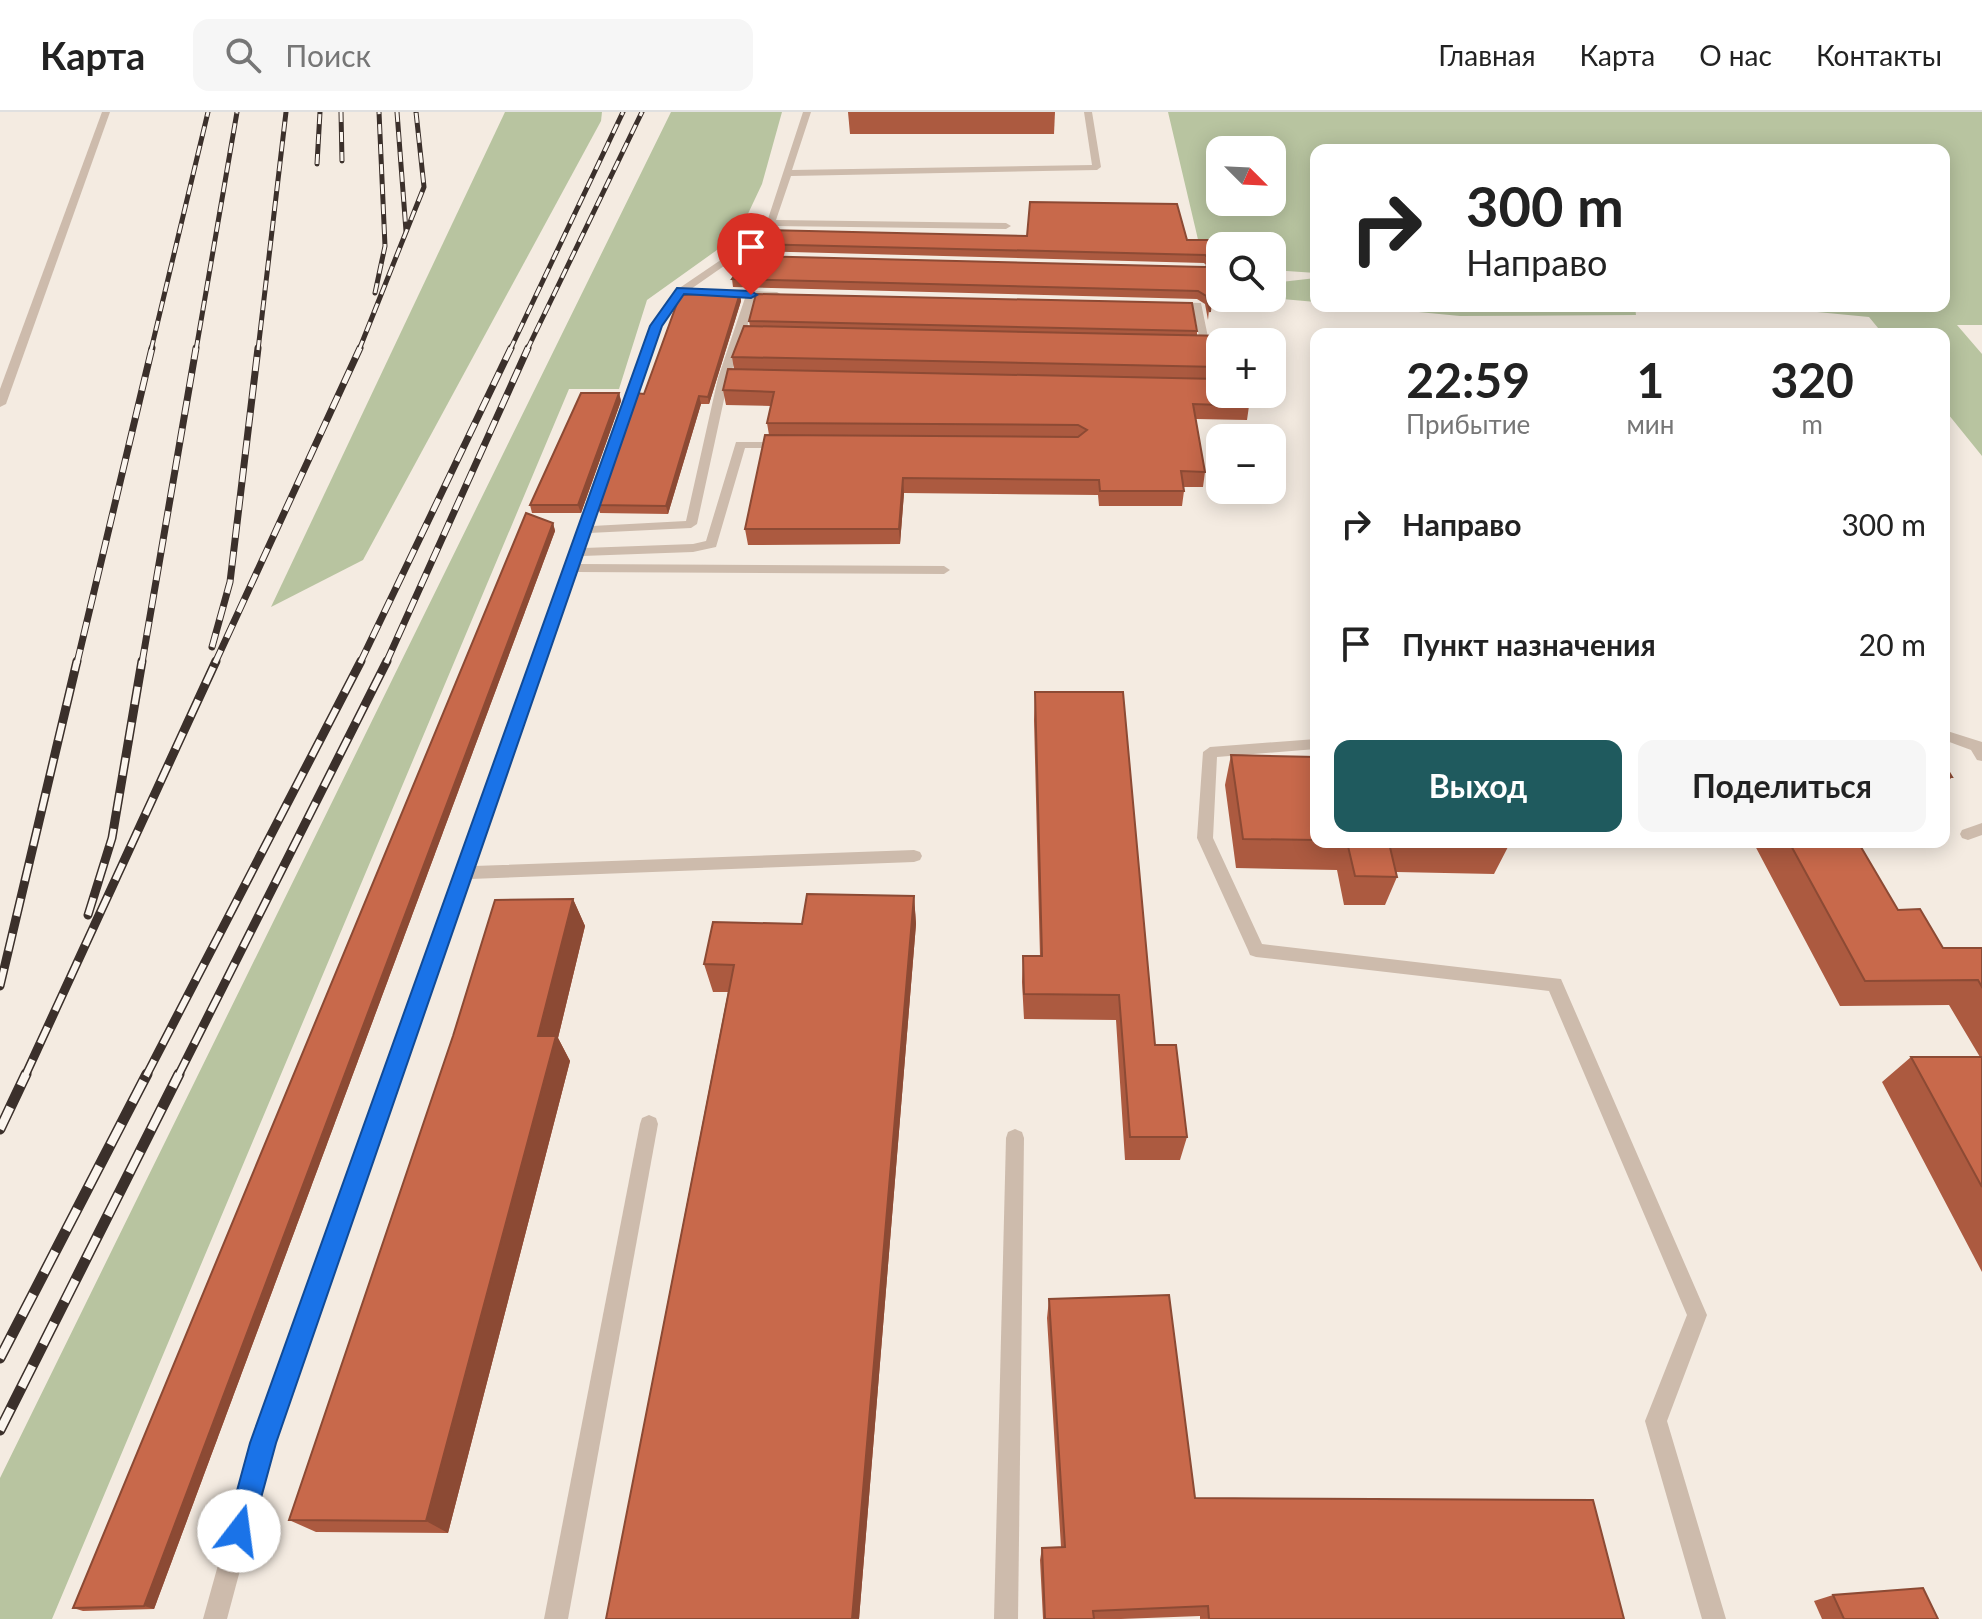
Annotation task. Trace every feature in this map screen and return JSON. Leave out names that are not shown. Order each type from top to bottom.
[{"type":"lane","points":[[0,404],[106,112]]},
{"type":"lane","points":[[215,1619],[263,1443],[656,326],[681,291],[738,258],[771,223],[807,112]]},
{"type":"lane","points":[[787,173],[1097,167],[1088,112]]},
{"type":"lane","points":[[771,223],[1006,226]]},
{"type":"lane","points":[[681,291],[783,295]]},
{"type":"lane","points":[[583,530],[691,524],[723,378],[751,295]]},
{"type":"lane","points":[[1165,304],[1197,305],[1206,345],[1175,344]]},
{"type":"lane","points":[[740,334],[771,335]]},
{"type":"lane","points":[[723,378],[739,378]]},
{"type":"lane","points":[[575,560],[712,544],[740,444],[801,445]]},
{"type":"lane","points":[[575,560],[944,570]]},
{"type":"lane","points":[[1950,737],[1977,746],[1982,756]]},
{"type":"lane","points":[[1310,744],[1210,752],[1205,838],[1256,950],[1555,984],[1697,1315],[1656,1421],[1714,1619]]},
{"type":"lane","points":[[462,873],[914,856]]},
{"type":"lane","points":[[556,1619],[649,1124]]},
{"type":"lane","points":[[1006,1619],[1015,1138]]},
{"type":"green space","points":[[505,112],[602,112],[601,121],[363,560],[271,607]]},
{"type":"green space","points":[[671,112],[782,112],[762,184],[738,235],[647,300],[619,389],[569,389],[52,1619],[0,1619],[0,1478]]},
{"type":"green space","points":[[1168,112],[1982,112],[1982,325],[1957,325],[1982,354],[1982,456],[1950,416],[1950,328],[1878,328],[1869,317],[1816,312],[1950,312],[1950,144],[1310,144],[1310,273],[1286,271],[1286,232],[1206,232],[1206,248],[1200,248]]},
{"type":"green space","points":[[1310,279],[1310,301],[1286,299],[1286,281]]},
{"type":"green space","points":[[1418,312],[1636,312],[1636,315],[1460,316]]},
{"type":"building","points":[[1030,202],[1177,204],[1187,240],[1206,240],[1206,256],[756,244],[765,230],[1027,236]]},
{"type":"building","points":[[748,256],[1205,267],[1206,296],[1198,291],[732,279]]},
{"type":"building","points":[[740,293],[708,397],[699,396],[666,506],[597,505],[636,393],[644,394],[680,295]]},
{"type":"building","points":[[756,294],[1192,303],[1197,331],[749,321]]},
{"type":"building","points":[[744,326],[1206,336],[1206,367],[732,357]]},
{"type":"building","points":[[728,369],[1206,379],[1206,404],[1193,404],[1205,472],[1181,471],[1184,491],[1100,491],[1099,480],[903,478],[899,529],[745,529],[765,435],[1078,437],[1087,430],[1078,425],[767,423],[774,392],[723,390]]},
{"type":"building","points":[[581,393],[619,393],[578,505],[530,505]]},
{"type":"building","points":[[526,513],[553,523],[144,1606],[73,1608]]},
{"type":"building","points":[[1035,692],[1123,692],[1155,1045],[1176,1045],[1187,1137],[1130,1137],[1119,995],[1024,994],[1023,956],[1042,956]]},
{"type":"building","points":[[1231,755],[1310,757],[1310,840],[1243,839]]},
{"type":"building","points":[[1348,848],[1390,848],[1397,877],[1355,876]]},
{"type":"building","points":[[1792,848],[1862,848],[1898,910],[1920,909],[1943,948],[1982,948],[1982,987],[1978,980],[1865,981]]},
{"type":"building","points":[[807,894],[914,896],[852,1619],[606,1619],[734,965],[704,964],[713,922],[802,924]]},
{"type":"building","points":[[573,899],[538,1036],[556,1036],[426,1521],[289,1520],[453,1036],[495,900]]},
{"type":"building","points":[[1911,1057],[1982,1057],[1982,1187]]},
{"type":"building","points":[[1169,1295],[1195,1498],[1593,1500],[1624,1619],[1209,1619],[1208,1606],[1093,1611],[1094,1619],[1045,1619],[1042,1548],[1065,1547],[1049,1299]]},
{"type":"building","points":[[1923,1588],[1938,1619],[1844,1619],[1833,1595]]},
{"type":"railway","points":[[151,350],[208,112]]},
{"type":"railway","points":[[196,350],[237,112]]},
{"type":"railway","points":[[258,350],[286,112]]},
{"type":"railway","points":[[317,164],[320,112]]},
{"type":"railway","points":[[341,112],[342,161]]},
{"type":"railway","points":[[375,293],[385,246],[379,112]]},
{"type":"railway","points":[[397,112],[406,231]]},
{"type":"railway","points":[[359,350],[424,187],[416,112]]},
{"type":"railway","points":[[510,350],[623,112]]},
{"type":"railway","points":[[527,350],[642,112]]},
{"type":"railway","points":[[77,663],[152,348]]},
{"type":"railway","points":[[142,663],[196,348]]},
{"type":"railway","points":[[212,647],[230,582],[258,348]]},
{"type":"railway","points":[[215,663],[360,348]]},
{"type":"railway","points":[[360,662],[511,348]]},
{"type":"railway","points":[[386,663],[528,348]]},
{"type":"railway","points":[[0,986],[77,661]]},
{"type":"railway","points":[[88,915],[112,838],[142,661]]},
{"type":"railway","points":[[25,1076],[216,661]]},
{"type":"railway","points":[[146,1076],[360,662]]},
{"type":"railway","points":[[178,1076],[386,663]]},
{"type":"railway","points":[[0,1129],[26,1074]]},
{"type":"railway","points":[[0,1358],[147,1074]]},
{"type":"railway","points":[[0,1430],[179,1074]]},
{"type":"route","points":[[239,1531],[263,1443],[656,326],[681,291],[751,295]]}]
